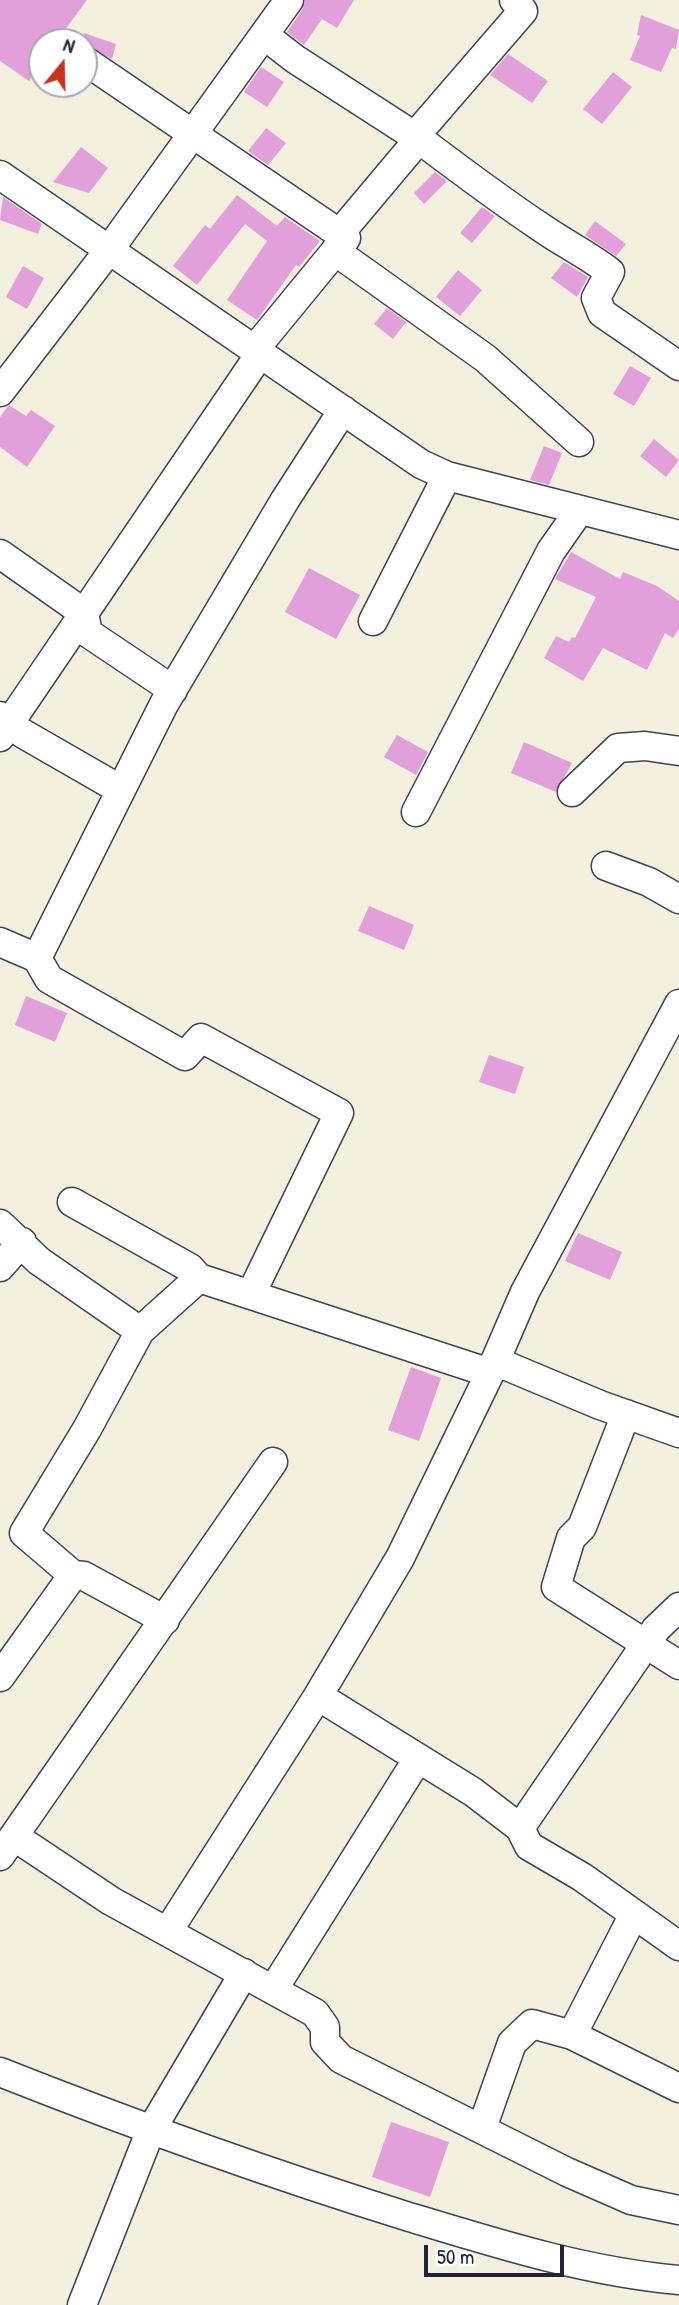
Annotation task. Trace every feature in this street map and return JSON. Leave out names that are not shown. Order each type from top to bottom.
[{"type":"street","points":[[0,392],[109,250],[289,0]]},
{"type":"street","points":[[121,790],[3,725],[84,613],[257,352],[417,138],[523,11],[514,0]]},
{"type":"street","points":[[264,35],[295,59],[417,138],[566,245],[583,250],[610,272],[596,298],[602,313],[679,366]]},
{"type":"street","points":[[98,69],[193,133],[338,242],[485,358],[579,442]]},
{"type":"street","points":[[0,175],[421,464],[447,476],[679,535]]},
{"type":"street","points":[[37,958],[173,690],[285,500],[343,410]]},
{"type":"street","points":[[373,621],[447,476]]},
{"type":"street","points":[[416,812],[551,551],[579,510]]},
{"type":"street","points":[[0,554],[84,613],[88,634],[173,690]]},
{"type":"street","points":[[572,792],[618,748],[645,746],[679,751]]},
{"type":"street","points":[[606,866],[649,882],[679,899]]},
{"type":"street","points":[[0,942],[37,958],[49,979],[185,1056],[201,1038],[339,1113],[251,1294]]},
{"type":"street","points":[[168,1931],[318,1696],[400,1558],[493,1367],[525,1292],[679,1004]]},
{"type":"street","points":[[72,1202],[190,1268],[199,1278],[493,1367],[679,1433]]},
{"type":"street","points":[[0,1224],[39,1261],[140,1331]]},
{"type":"street","points":[[0,1267],[22,1242]]},
{"type":"street","points":[[165,1620],[84,1576],[73,1575],[24,1533],[87,1429],[140,1331],[199,1278]]},
{"type":"street","points":[[626,1414],[582,1527],[571,1538],[556,1587],[679,1665]]},
{"type":"street","points":[[272,1462],[7,1846],[315,2013],[325,2027],[325,2042],[341,2059],[567,2172],[631,2200],[679,2210]]},
{"type":"street","points":[[0,1676],[73,1575]]},
{"type":"street","points":[[520,1828],[647,1644],[679,1607]]},
{"type":"street","points":[[318,1696],[417,1760],[473,1792],[520,1828],[529,1846],[582,1877],[679,1947]]},
{"type":"street","points":[[273,1990],[417,1760]]},
{"type":"street","points":[[572,2035],[633,1916]]},
{"type":"street","points":[[82,2305],[150,2132],[244,1973]]},
{"type":"street","points":[[482,2128],[512,2043],[532,2024],[572,2035],[679,2088]]},
{"type":"street","points":[[0,2072],[150,2132],[325,2191],[494,2243],[627,2275],[679,2280]]},
{"type":"building","points":[[0,0],[87,0],[66,28],[28,28],[28,80],[0,61]]},
{"type":"building","points":[[305,0],[354,0],[337,28],[322,19],[304,45],[287,32],[302,10]]},
{"type":"building","points":[[641,15],[679,30],[676,49],[672,48],[661,72],[630,60],[640,36],[637,35]]},
{"type":"building","points":[[98,38],[116,44],[112,59],[98,52]]},
{"type":"building","points":[[508,54],[548,81],[532,103],[490,75]]},
{"type":"building","points":[[261,67],[284,82],[267,107],[244,92]]},
{"type":"building","points":[[613,72],[632,87],[602,124],[583,109]]},
{"type":"building","points":[[266,128],[286,143],[268,165],[248,151]]},
{"type":"building","points":[[81,147],[108,168],[89,193],[53,182]]},
{"type":"building","points":[[435,172],[447,181],[424,204],[414,193]]},
{"type":"building","points":[[237,195],[277,226],[285,217],[320,241],[299,267],[296,265],[257,320],[227,300],[267,241],[245,224],[197,285],[173,266],[205,225],[210,229]]},
{"type":"building","points":[[3,197],[42,224],[38,234],[0,220]]},
{"type":"building","points":[[482,207],[495,216],[472,243],[460,233]]},
{"type":"building","points":[[595,221],[626,244],[616,256],[585,235]]},
{"type":"building","points":[[564,262],[588,277],[577,297],[551,278]]},
{"type":"building","points":[[23,266],[44,278],[27,309],[6,297]]},
{"type":"building","points":[[458,270],[482,290],[460,316],[436,297]]},
{"type":"building","points":[[387,308],[406,322],[393,339],[374,324]]},
{"type":"building","points":[[630,366],[651,378],[634,406],[613,394]]},
{"type":"building","points":[[9,405],[26,416],[31,410],[55,426],[27,467],[0,447],[0,417]]},
{"type":"building","points":[[654,439],[679,460],[666,477],[640,456]]},
{"type":"building","points":[[544,446],[562,453],[549,485],[530,480]]},
{"type":"building","points":[[571,552],[620,579],[623,572],[657,586],[679,601],[679,629],[673,638],[665,633],[647,670],[603,648],[583,681],[544,658],[556,636],[569,642],[572,637],[575,638],[596,597],[555,579]]},
{"type":"building","points":[[309,568],[360,595],[336,639],[285,612]]},
{"type":"building","points":[[397,735],[428,752],[416,775],[384,757]]},
{"type":"building","points":[[524,742],[572,763],[556,792],[511,773]]},
{"type":"building","points":[[369,906],[414,925],[404,950],[358,931]]},
{"type":"building","points":[[26,996],[67,1013],[55,1042],[15,1025]]},
{"type":"building","points":[[489,1055],[524,1067],[515,1094],[479,1082]]},
{"type":"building","points":[[578,1233],[622,1252],[610,1280],[565,1261]]},
{"type":"building","points":[[411,1367],[441,1378],[419,1441],[388,1430]]},
{"type":"building","points":[[391,2122],[449,2142],[430,2197],[372,2177]]}]
